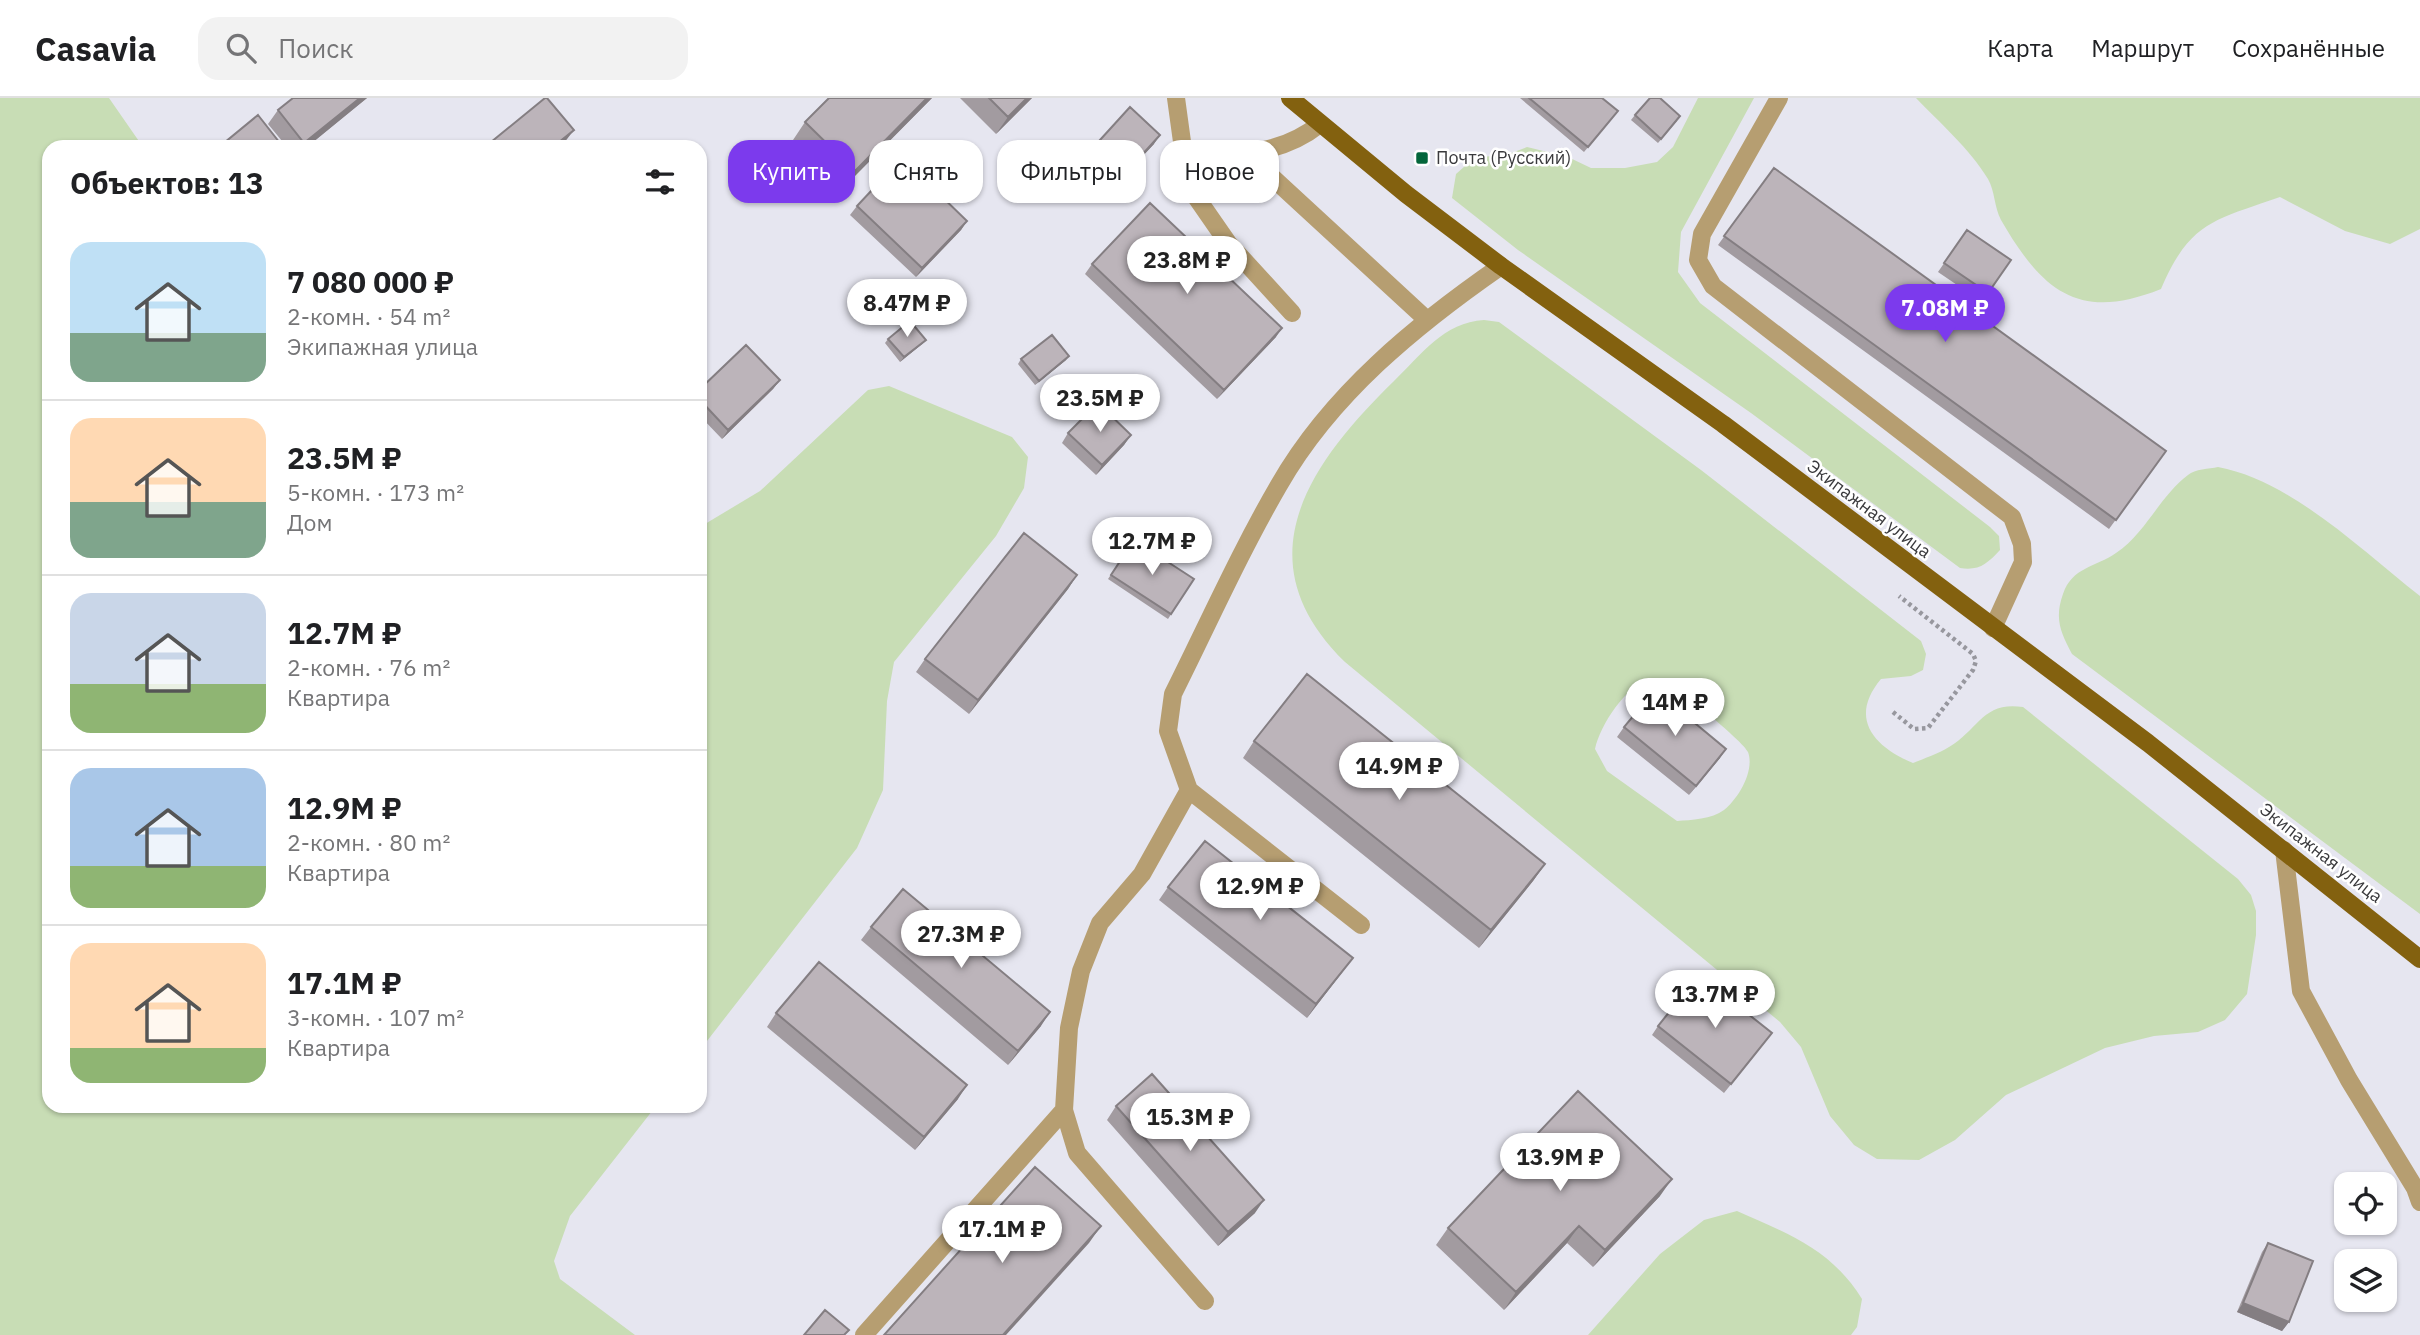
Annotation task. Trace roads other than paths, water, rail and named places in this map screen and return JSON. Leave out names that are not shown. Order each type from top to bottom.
[{"type":"main road","name":"Экипажная улица","points":[[1290,98],[1501,266],[1723,425],[2148,743],[2420,959]]},
{"type":"lane","points":[[1176,98],[1182,140]]},
{"type":"lane","points":[[1779,98],[1702,234],[1698,260],[1713,286],[2012,517],[2022,544],[2023,562],[1993,628]]},
{"type":"lane","points":[[1279,145],[1303,138],[1320,124]]},
{"type":"lane","points":[[1279,183],[1426,319]]},
{"type":"lane","points":[[1200,203],[1228,243],[1292,313]]},
{"type":"lane","points":[[1361,925],[1189,790],[1168,731],[1173,694],[1279,483],[1328,417],[1426,319],[1501,266]]},
{"type":"lane","points":[[1189,790],[1142,874],[1100,923],[1081,971],[1069,1028],[1064,1110],[1077,1153],[1205,1301]]},
{"type":"lane","points":[[2284,850],[2301,992],[2349,1080],[2418,1192]]},
{"type":"lane","points":[[864,1335],[1064,1110]]},
{"type":"place","name":"Почта (Русский)","points":[[1422,158]]}]
